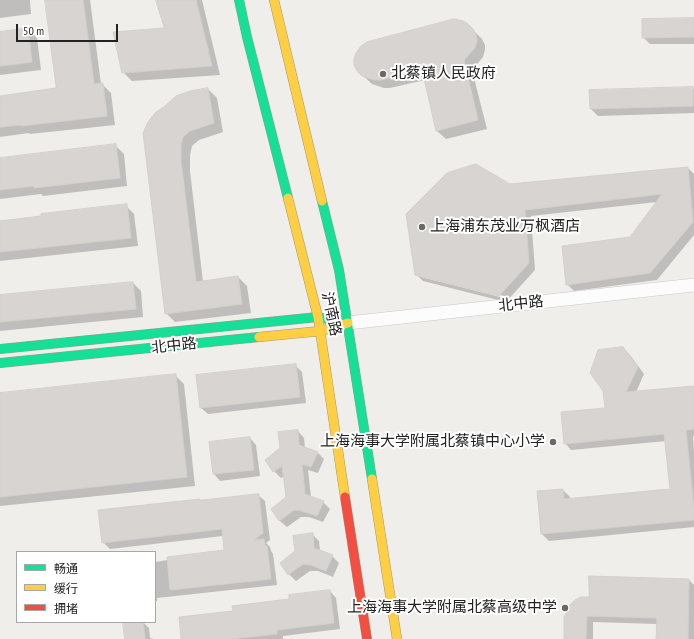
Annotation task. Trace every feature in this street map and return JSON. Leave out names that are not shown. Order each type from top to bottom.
[{"type":"main road","name":"沪南路","points":[[239,0],[321,331],[367,639]]},
{"type":"main road","name":"沪南路","points":[[274,0],[339,270],[397,639]]},
{"type":"main road","name":"北中路","points":[[0,349],[318,317],[348,323]]},
{"type":"main road","name":"北中路","points":[[0,363],[321,331],[348,323]]},
{"type":"street","name":"北中路","points":[[348,323],[694,285]]},
{"type":"building","points":[[45,0],[83,0],[94,84],[103,83],[107,116],[0,127],[0,96],[56,88]]},
{"type":"building","points":[[156,0],[196,0],[212,66],[122,73],[113,32],[164,28]]},
{"type":"building","points":[[694,18],[694,37],[642,38],[642,19]]},
{"type":"building","name":"北蔡镇人民政府","points":[[454,19],[468,24],[476,35],[477,41],[475,48],[464,60],[478,120],[436,131],[422,70],[381,80],[374,80],[362,76],[357,71],[354,65],[354,59],[361,46],[367,42]]},
{"type":"building","points":[[28,28],[32,62],[0,66],[0,32]]},
{"type":"building","points":[[693,87],[693,106],[590,109],[589,90]]},
{"type":"building","points":[[208,88],[214,123],[190,131],[183,137],[181,145],[181,161],[196,282],[238,276],[242,304],[165,314],[143,133],[148,122],[155,113],[176,96],[190,91]]},
{"type":"building","points":[[116,144],[120,178],[34,188],[34,186],[0,190],[0,158]]},
{"type":"building","points":[[476,164],[510,184],[688,167],[693,222],[650,273],[566,285],[562,246],[630,237],[662,194],[525,210],[529,263],[499,296],[415,275],[406,214],[447,173]]},
{"type":"building","points":[[127,204],[131,238],[0,252],[0,221],[41,216],[41,214]]},
{"type":"building","points":[[133,282],[136,309],[0,322],[0,295]]},
{"type":"building","points":[[623,347],[638,367],[626,392],[694,386],[694,429],[686,430],[694,520],[541,534],[537,491],[563,489],[564,499],[670,489],[664,434],[564,444],[561,412],[605,408],[603,391],[590,373],[598,350]]},
{"type":"building","points":[[296,364],[300,397],[200,408],[196,375]]},
{"type":"building","points":[[176,374],[187,477],[0,497],[0,393]]},
{"type":"building","points":[[298,430],[299,445],[318,452],[311,467],[302,464],[305,494],[324,501],[317,516],[294,510],[279,521],[271,509],[286,497],[282,466],[273,472],[265,460],[280,448],[278,432]]},
{"type":"building","points":[[250,437],[254,470],[213,474],[209,442]]},
{"type":"building","points":[[259,494],[263,533],[254,540],[264,539],[265,546],[267,546],[271,579],[170,590],[167,557],[224,550],[222,529],[102,543],[98,510]]},
{"type":"building","points":[[313,533],[314,548],[333,555],[326,571],[311,565],[303,564],[288,575],[280,563],[295,551],[293,536]]},
{"type":"building","points":[[589,576],[689,579],[688,639],[656,639],[657,618],[587,616],[586,639],[564,639],[564,617],[570,605],[575,600],[580,597],[589,597]]},
{"type":"building","points":[[330,590],[334,623],[277,630],[277,634],[230,639],[181,639],[179,617],[233,611],[232,606],[289,599],[289,595]]},
{"type":"building","points":[[123,623],[143,623],[145,639],[125,639]]},
{"type":"traffic: fast","points":[[239,0],[288,198]]},
{"type":"traffic: fast","points":[[322,201],[339,270],[372,479]]},
{"type":"traffic: fast","points":[[0,349],[318,317],[331,320]]},
{"type":"traffic: fast","points":[[0,363],[259,337]]},
{"type":"traffic: slow","points":[[274,0],[322,201]]},
{"type":"traffic: slow","points":[[288,198],[318,317],[345,497]]},
{"type":"traffic: slow","points":[[259,337],[321,331],[348,323]]},
{"type":"traffic: slow","points":[[372,479],[397,639]]},
{"type":"traffic: jam","points":[[345,497],[367,639]]},
{"type":"place","name":"北蔡镇人民政府","points":[[383,74]]},
{"type":"place","name":"上海浦东茂业万枫酒店","points":[[422,227]]},
{"type":"place","name":"上海海事大学附属北蔡镇中心小学","points":[[553,442]]},
{"type":"place","name":"上海海事大学附属北蔡高级中学","points":[[565,608]]}]
